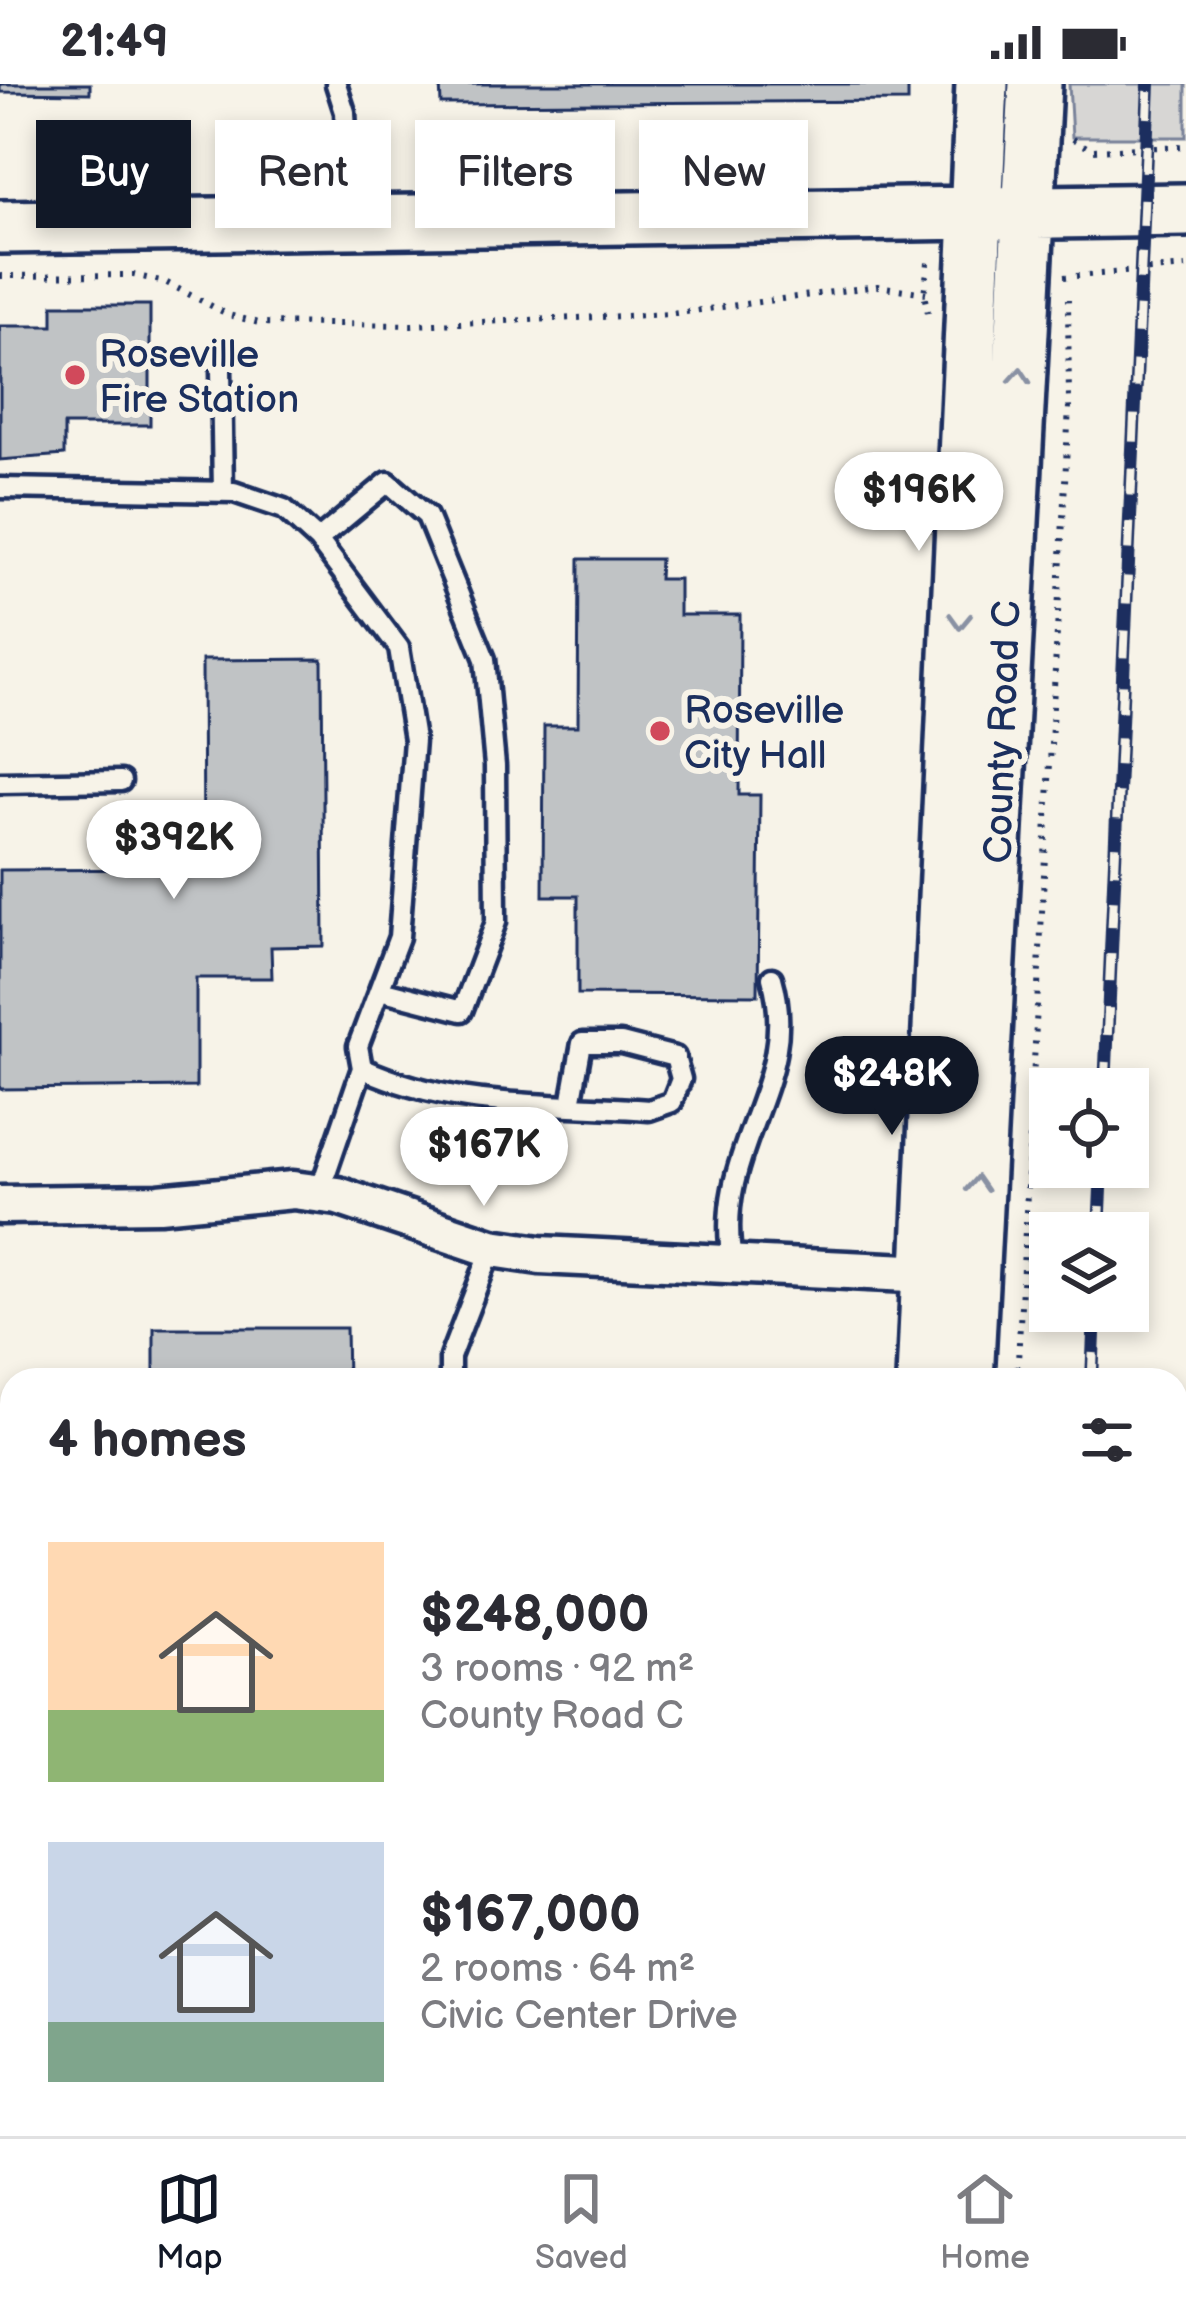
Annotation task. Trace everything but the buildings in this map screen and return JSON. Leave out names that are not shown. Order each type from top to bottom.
[{"type":"main road","name":"County Road C","points":[[965,1368],[950,1275],[982,84]]},
{"type":"main road","name":"County Road C","points":[[926,1368],[950,1275],[1006,590],[1032,210],[1035,84]]},
{"type":"main road","points":[[391,220],[1186,210]]},
{"type":"main road","points":[[0,227],[215,223]]},
{"type":"street","points":[[0,1205],[159,1203],[293,1190],[319,1193],[492,1248],[950,1275]]},
{"type":"lane","points":[[336,84],[345,120]]},
{"type":"lane","points":[[221,370],[223,492]]},
{"type":"lane","points":[[319,540],[388,482],[427,516],[484,659],[495,766],[496,922],[462,1011],[380,990]]},
{"type":"lane","points":[[0,488],[223,492],[284,509],[319,540],[399,648],[414,740],[399,937],[358,1046],[362,1068],[319,1193]]},
{"type":"lane","points":[[0,783],[121,781]]},
{"type":"lane","points":[[734,1264],[725,1227],[728,1200],[780,1049],[782,1012],[772,978]]},
{"type":"lane","points":[[362,1068],[399,1085],[466,1102],[649,1110],[672,1102],[681,1079],[675,1057],[621,1042],[582,1043],[571,1103]]},
{"type":"lane","points":[[450,1368],[492,1248]]},
{"type":"path","points":[[1073,140],[1092,150],[1186,146]]},
{"type":"path","points":[[1019,1368],[1069,406],[1068,276],[1186,267]]},
{"type":"path","points":[[0,276],[133,275],[165,282],[229,316],[259,323],[412,325],[670,314],[877,286],[924,294]]},
{"type":"shaded area","points":[[1069,84],[1186,84],[1186,137],[1072,137]]},
{"type":"railway","points":[[1106,1068],[1149,84]]},
{"type":"railway","points":[[1100,1212],[1101,1188]]},
{"type":"railway","points":[[1093,1368],[1094,1332]]},
{"type":"place","name":"Roseville Fire Station","points":[[75,375]]},
{"type":"place","name":"Roseville City Hall","points":[[660,731]]}]
